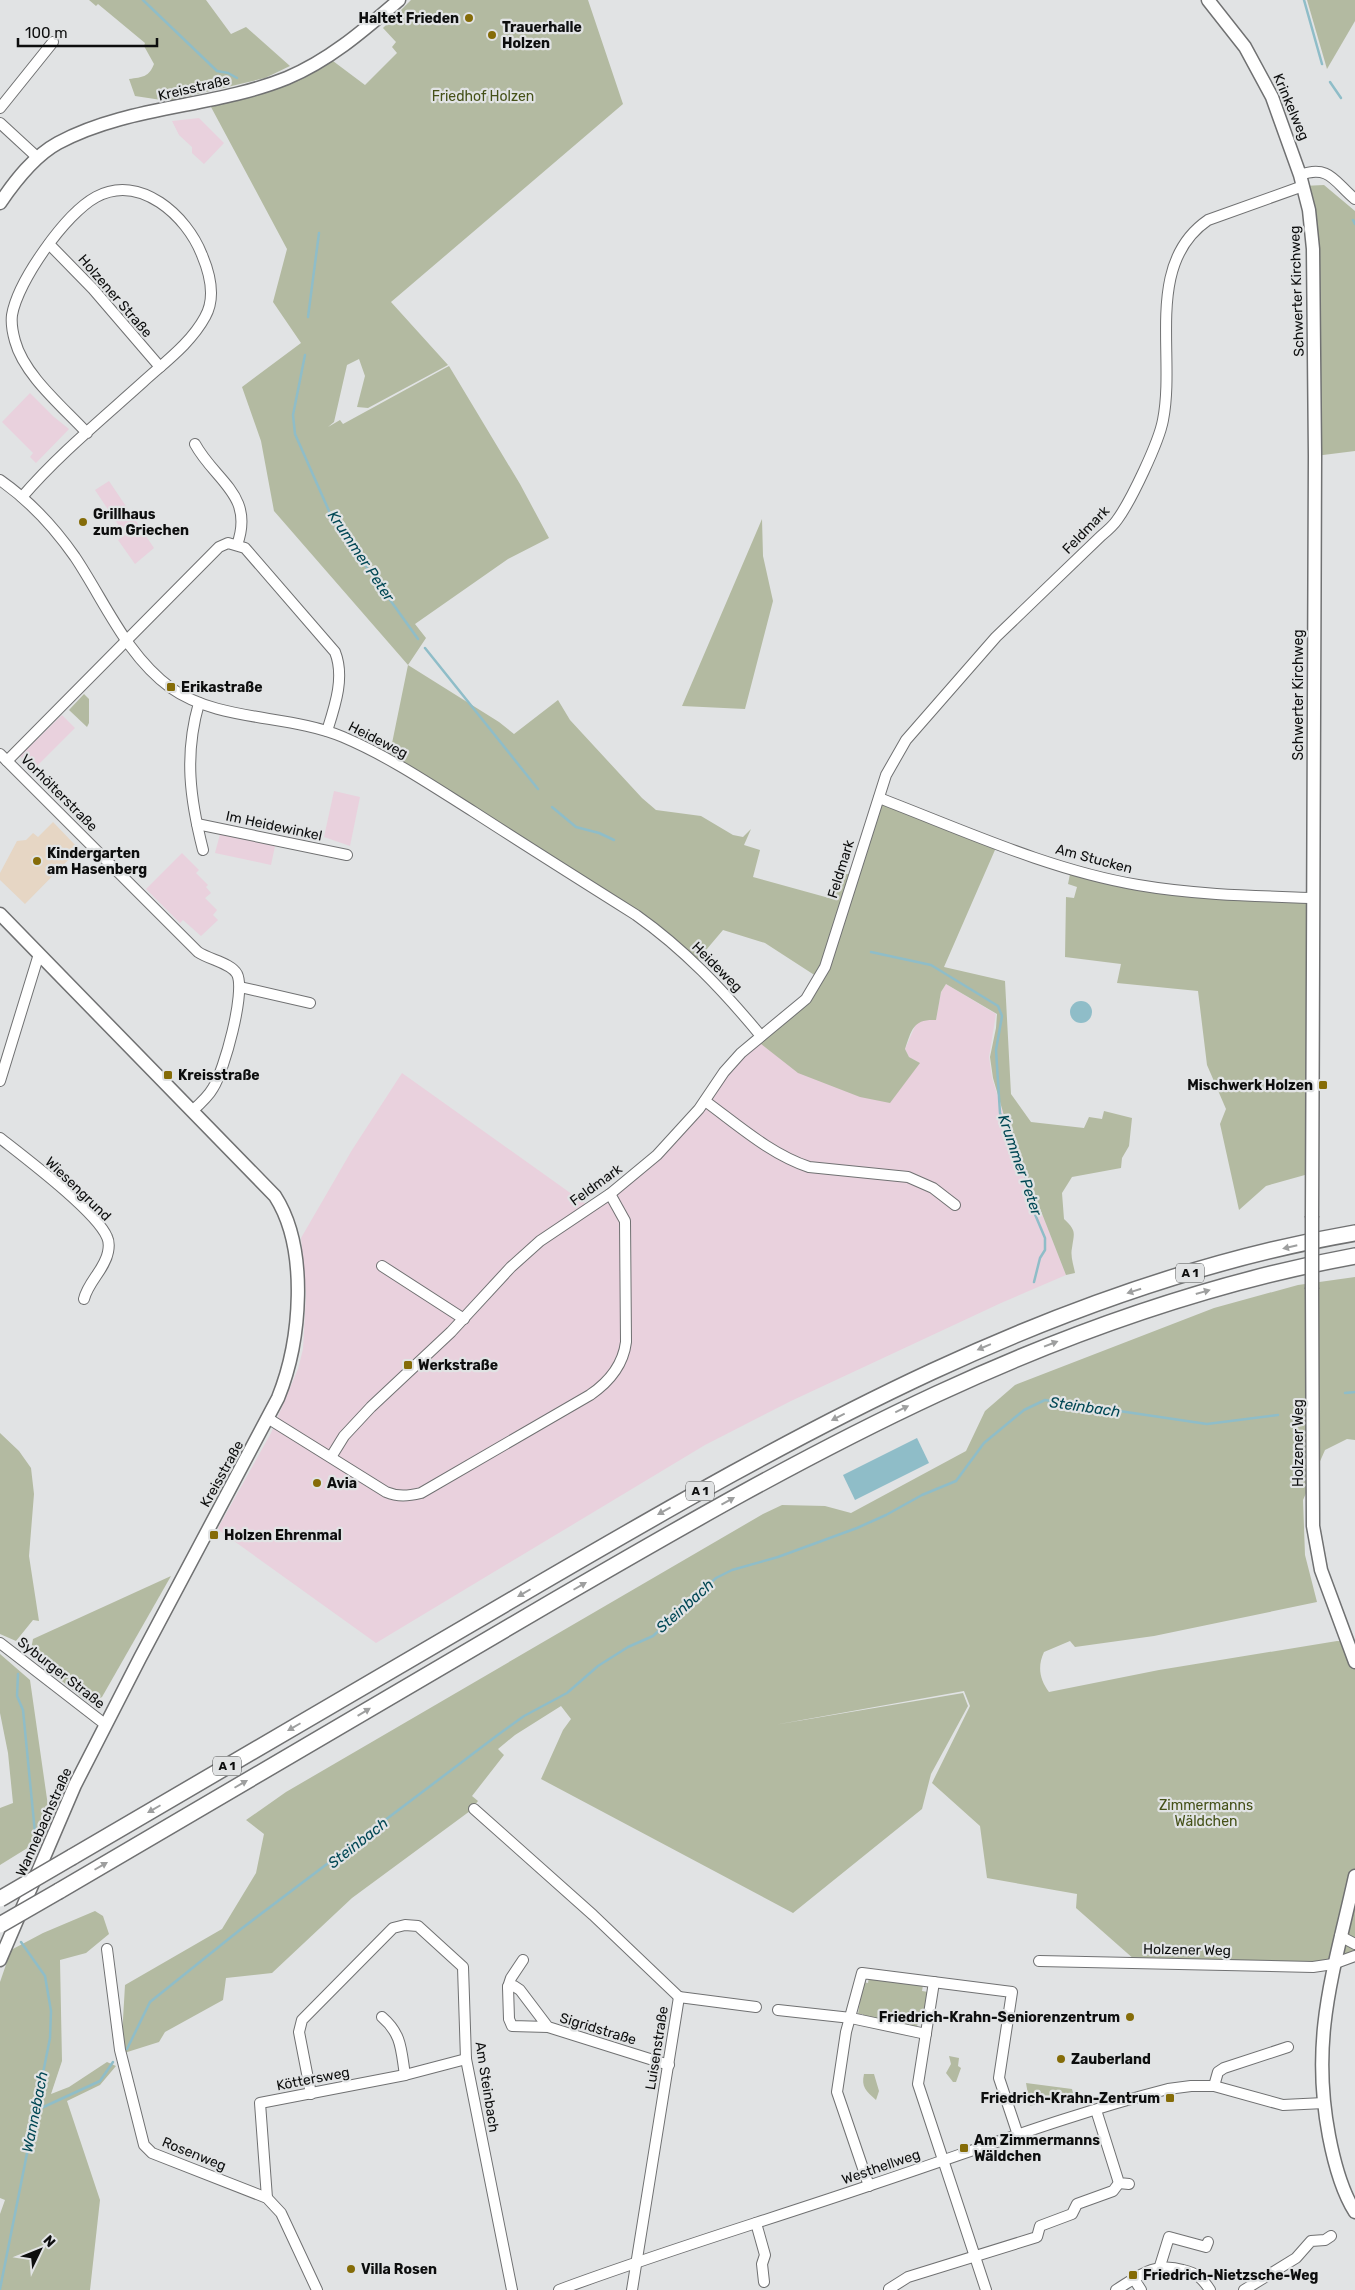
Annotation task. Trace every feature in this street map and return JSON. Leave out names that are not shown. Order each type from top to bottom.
[{"type":"highway","name":"A 1","points":[[0,1899],[659,1514],[760,1457],[911,1380],[1029,1328],[1150,1286],[1246,1258],[1355,1233]]},
{"type":"highway","name":"A 1","points":[[0,1925],[670,1533],[832,1444],[921,1400],[1038,1348],[1156,1306],[1283,1271],[1355,1256]]},
{"type":"main road","name":"Kreisstraße","points":[[0,202],[10,188],[38,158],[70,137],[105,124],[214,100],[288,78],[347,44],[399,0]]},
{"type":"main road","name":"Krinkelweg","points":[[1208,0],[1234,31],[1255,63],[1272,97],[1302,181]]},
{"type":"main road","name":"Schwerter Kirchweg","points":[[1302,181],[1313,240],[1315,284],[1312,1216]]},
{"type":"main road","name":"Kreisstraße","points":[[0,914],[275,1196],[287,1217],[297,1268],[297,1302],[293,1346],[286,1379],[269,1419],[106,1725]]},
{"type":"main road","name":"Holzener Weg","points":[[1312,1216],[1313,1526],[1321,1570],[1355,1662]]},
{"type":"main road","name":"Wannebachstraße","points":[[0,1960],[76,1785],[106,1725]]},
{"type":"main road","points":[[1355,1876],[1333,1964],[1322,2037],[1321,2065],[1324,2103],[1334,2160],[1355,2212]]},
{"type":"street","points":[[0,108],[52,42]]},
{"type":"street","points":[[0,123],[38,158]]},
{"type":"street","points":[[1302,181],[1309,172],[1325,173],[1332,176],[1355,199]]},
{"type":"street","name":"Feldmark","points":[[331,1458],[344,1436],[371,1407],[464,1318],[526,1253],[574,1217],[610,1194],[657,1155],[705,1101],[724,1072],[741,1053],[806,999],[822,973],[890,765],[906,740],[996,637],[1102,536],[1117,520],[1126,506],[1154,448],[1164,420],[1169,280],[1171,270],[1190,237],[1208,220],[1302,181]]},
{"type":"street","points":[[22,497],[87,432],[182,346],[201,324],[210,303],[211,288],[205,263],[197,242],[184,224],[154,198],[125,190],[96,197],[84,206],[49,244],[29,273],[16,301],[12,317],[15,341],[25,365],[87,432]]},
{"type":"street","name":"Holzener Straße","points":[[49,244],[93,289],[160,367]]},
{"type":"street","points":[[194,444],[202,457],[232,490],[239,503],[242,514],[242,527],[237,545]]},
{"type":"street","name":"Heideweg","points":[[0,480],[22,497],[44,518],[64,542],[126,640],[154,675],[176,691],[199,703],[327,731],[389,758],[636,915],[665,936],[695,963],[761,1036]]},
{"type":"street","points":[[126,640],[219,547],[228,543],[245,548],[335,652],[340,665],[339,682],[334,709],[327,731]]},
{"type":"street","name":"Vorhölterstraße","points":[[126,640],[3,758],[198,952],[232,968],[237,975],[240,987]]},
{"type":"street","points":[[199,703],[194,723],[189,772],[196,824],[203,850]]},
{"type":"street","name":"Am Stucken","points":[[879,798],[1041,860],[1107,878],[1180,891],[1313,898]]},
{"type":"street","name":"Im Heidewinkel","points":[[196,824],[347,855]]},
{"type":"street","points":[[0,1081],[39,954]]},
{"type":"street","points":[[192,1111],[206,1098],[214,1087],[223,1066],[230,1046],[240,987],[310,1003]]},
{"type":"street","points":[[705,1101],[770,1149],[796,1163],[809,1167],[908,1177],[933,1188],[955,1205]]},
{"type":"street","name":"Wiesengrund","points":[[0,1138],[70,1196],[102,1229],[107,1237],[108,1253],[87,1288],[84,1299]]},
{"type":"street","points":[[269,1419],[386,1492],[397,1496],[421,1494],[600,1388],[614,1373],[622,1359],[626,1342],[624,1221],[610,1194]]},
{"type":"street","points":[[382,1266],[464,1318]]},
{"type":"street","name":"Syburger Straße","points":[[0,1643],[106,1725]]},
{"type":"street","name":"Luisenstraße","points":[[474,1809],[593,1915],[679,1997],[632,2290]]},
{"type":"street","name":"Am Steinbach","points":[[311,2094],[299,2032],[302,2020],[393,1928],[404,1925],[418,1926],[464,1967],[466,2059],[512,2290]]},
{"type":"street","points":[[1340,1936],[1355,1944]]},
{"type":"street","name":"Rosenweg","points":[[107,1949],[120,2050],[144,2145],[152,2153],[268,2198]]},
{"type":"street","points":[[1333,1964],[1355,1956]]},
{"type":"street","name":"Sigridstraße","points":[[523,1960],[511,1978],[508,1987],[508,2019],[512,2026],[548,2027],[669,2065]]},
{"type":"street","name":"Holzener Weg","points":[[1039,1961],[1313,1966],[1333,1964]]},
{"type":"street","points":[[869,2186],[838,2092],[846,2032],[862,1972],[1012,1992],[999,2078],[1018,2135]]},
{"type":"street","points":[[934,1982],[918,2084],[986,2290]]},
{"type":"street","name":"Sigridstraße","points":[[508,1987],[514,1986],[520,1990],[548,2027]]},
{"type":"street","points":[[679,1997],[756,2007]]},
{"type":"street","points":[[778,2010],[851,2018],[926,2034]]},
{"type":"street","points":[[382,2017],[393,2026],[399,2036],[405,2075]]},
{"type":"street","points":[[1214,2086],[1218,2072],[1224,2068],[1288,2046]]},
{"type":"street","name":"Köttersweg","points":[[268,2198],[260,2103],[405,2075],[466,2059]]},
{"type":"street","name":"Westhellweg","points":[[560,2290],[636,2261],[869,2186],[1018,2135],[1168,2089],[1214,2086],[1283,2105],[1324,2103]]},
{"type":"street","points":[[889,2289],[908,2277],[1037,2238],[1040,2226],[1072,2214],[1077,2204],[1113,2191],[1124,2184],[1096,2110]]},
{"type":"street","points":[[268,2198],[280,2213],[317,2290]]},
{"type":"street","points":[[756,2223],[764,2254],[762,2264],[764,2282]]},
{"type":"street","points":[[1244,2290],[1296,2258],[1311,2241],[1325,2240],[1331,2236]]},
{"type":"street","points":[[1160,2266],[1169,2237],[1206,2247],[1208,2242]]},
{"type":"street","points":[[1116,2290],[1160,2266],[1175,2267],[1198,2275],[1210,2290]]},
{"type":"street","points":[[1134,2279],[1141,2290]]},
{"type":"shaded area","points":[[199,118],[224,143],[204,164],[192,153],[192,147],[179,135],[172,121]]},
{"type":"shaded area","points":[[30,393],[69,429],[36,463],[30,457],[33,453],[2,422]]},
{"type":"shaded area","points":[[109,481],[154,548],[135,564],[118,540],[125,535],[95,490]]},
{"type":"shaded area","points":[[62,715],[75,728],[33,770],[20,756]]},
{"type":"shaded area","points":[[334,791],[360,797],[350,846],[324,837]]},
{"type":"shaded area","name":"Kindergarten am Hasenberg","points":[[53,822],[79,849],[25,904],[0,880],[0,873],[17,841],[26,840],[33,833],[38,837]]},
{"type":"shaded area","points":[[220,834],[275,846],[271,865],[215,853]]},
{"type":"shaded area","points":[[182,853],[199,870],[196,873],[208,885],[206,887],[211,893],[205,898],[217,910],[213,915],[218,920],[201,936],[183,920],[180,923],[146,889]]},
{"type":"shaded area","points":[[946,984],[996,1014],[989,1057],[992,1078],[1005,1119],[1066,1275],[1001,1303],[791,1401],[705,1445],[376,1643],[220,1531],[218,1528],[271,1433],[298,1369],[303,1349],[306,1295],[301,1238],[352,1150],[402,1073],[590,1207],[657,1155],[756,1040],[920,1063],[909,1057],[905,1049],[916,1024],[923,1019],[936,1020],[941,992]]},
{"type":"green space","points":[[89,0],[206,0],[231,34],[246,27],[290,66],[265,78],[168,101],[135,96],[129,79],[145,76],[150,72],[154,64],[144,46],[145,43],[98,4],[96,6]]},
{"type":"green space","name":"Friedhof Holzen","points":[[411,0],[588,0],[623,104],[391,302],[448,365],[368,408],[357,407],[365,376],[359,359],[347,365],[334,422],[328,427],[340,420],[343,424],[449,366],[520,484],[549,538],[508,559],[415,624],[426,638],[408,665],[274,511],[261,441],[242,387],[301,343],[273,302],[287,249],[211,107],[262,93],[292,82],[333,61],[365,85],[397,53],[392,47],[396,42],[383,28]]},
{"type":"green space","points":[[1307,0],[1355,0],[1355,21],[1327,69]]},
{"type":"green space","points":[[1324,185],[1355,211],[1355,451],[1315,456],[1313,249],[1303,186]]},
{"type":"green space","points":[[762,519],[763,556],[773,601],[745,709],[682,706]]},
{"type":"green space","points":[[408,665],[499,722],[514,734],[558,700],[570,720],[642,798],[656,810],[701,816],[733,835],[743,837],[751,829],[744,845],[760,850],[753,877],[829,898],[837,874],[850,874],[879,798],[998,843],[944,967],[1005,981],[1011,1094],[1031,1122],[1084,1128],[1089,1117],[1102,1119],[1104,1111],[1132,1118],[1129,1146],[1122,1158],[1121,1168],[1072,1177],[1062,1193],[1064,1219],[1074,1232],[1071,1254],[1075,1273],[1066,1275],[1005,1119],[993,1078],[990,1057],[997,1014],[946,984],[941,992],[936,1020],[922,1021],[912,1031],[905,1049],[909,1057],[920,1063],[890,1103],[860,1097],[798,1073],[756,1040],[783,1020],[819,978],[765,943],[723,930],[695,963],[665,936],[389,758]]},
{"type":"green space","points":[[84,694],[89,699],[89,723],[87,727],[69,710]]},
{"type":"green space","points":[[1071,869],[1138,885],[1313,898],[1312,1173],[1266,1186],[1239,1210],[1220,1124],[1226,1109],[1207,1065],[1198,991],[1117,983],[1121,964],[1065,957],[1066,897],[1074,898],[1077,887],[1068,884]]},
{"type":"green space","name":"Zimmermanns Wäldchen","points":[[1355,1277],[1355,1440],[1347,1439],[1325,1450],[1303,1500],[1305,1555],[1317,1602],[1154,1636],[1075,1647],[1070,1641],[1044,1652],[1040,1673],[1043,1683],[1049,1692],[1159,1670],[1337,1641],[1355,1642],[1355,1951],[1318,1965],[1135,1960],[1076,1908],[1077,1894],[987,1878],[980,1826],[932,1783],[970,1706],[964,1691],[774,1725],[963,1693],[968,1706],[931,1774],[922,1809],[793,1913],[541,1779],[563,1730],[571,1719],[561,1706],[515,1735],[498,1749],[504,1755],[472,1796],[478,1801],[470,1811],[352,1898],[272,1973],[226,1978],[223,2000],[165,2032],[159,2042],[121,2054],[125,1985],[222,1929],[256,1873],[264,1834],[246,1820],[286,1792],[763,1514],[782,1505],[825,1506],[851,1513],[966,1451],[985,1411],[1015,1385],[1214,1308],[1298,1285]]},
{"type":"green space","points":[[0,1433],[19,1451],[31,1468],[34,1494],[29,1556],[39,1621],[33,1620],[16,1641],[0,1634]]},
{"type":"green space","points":[[171,1576],[102,1697],[90,1704],[30,1655],[33,1639]]},
{"type":"green space","points":[[0,1654],[30,1680],[50,1820],[42,1839],[0,1865],[0,1808],[13,1803],[8,1753],[0,1713]]},
{"type":"green space","points":[[95,1911],[103,1916],[109,1934],[86,1953],[60,1960],[62,2061],[51,2094],[69,2087],[107,2062],[116,2066],[100,2085],[67,2101],[100,2200],[90,2290],[0,2290],[0,2214],[5,2200],[0,2198],[0,1982],[11,1950],[43,1933]]},
{"type":"green space","points":[[869,1977],[923,1985],[922,1991],[928,1992],[923,2023],[918,2022],[917,2027],[863,2019],[863,2014],[858,2014],[863,1982],[868,1983]]},
{"type":"green space","points":[[949,2056],[959,2058],[958,2066],[961,2068],[956,2082],[953,2082],[946,2073],[951,2064]]},
{"type":"green space","points":[[864,2074],[874,2074],[879,2091],[876,2100],[865,2088],[863,2082]]},
{"type":"green space","points":[[1026,2083],[1072,2089],[1073,2093],[1030,2106]]},
{"type":"water","points":[[1081,1001],[1089,1004],[1092,1012],[1089,1020],[1081,1023],[1073,1020],[1070,1012],[1073,1004]]},
{"type":"water","points":[[917,1438],[929,1463],[855,1500],[843,1475]]},
{"type":"waterway","name":"Krummer Peter","points":[[143,0],[217,71],[228,73],[237,78]]},
{"type":"waterway","points":[[1304,0],[1322,64]]},
{"type":"waterway","points":[[1330,82],[1341,98]]},
{"type":"waterway","points":[[1353,220],[1355,224]]},
{"type":"waterway","name":"Krummer Peter","points":[[308,317],[319,233]]},
{"type":"waterway","name":"Krummer Peter","points":[[305,355],[293,415],[295,434],[333,520],[418,639]]},
{"type":"waterway","name":"Krummer Peter","points":[[425,648],[538,789]]},
{"type":"waterway","name":"Krummer Peter","points":[[552,807],[576,827],[599,833],[614,840]]},
{"type":"waterway","name":"Krummer Peter","points":[[871,952],[931,965],[998,1006],[1002,1016],[996,1050],[1000,1113],[1025,1175],[1034,1212],[1045,1238],[1045,1250],[1040,1258],[1034,1282]]},
{"type":"waterway","name":"Steinbach","points":[[1345,1393],[1355,1392]]},
{"type":"waterway","name":"Steinbach","points":[[127,2049],[150,2002],[241,1929],[524,1716],[567,1693],[598,1666],[628,1647],[653,1636],[716,1578],[732,1570],[778,1557],[857,1528],[886,1515],[922,1495],[956,1481],[984,1443],[1024,1410],[1045,1400],[1207,1424],[1278,1415]]},
{"type":"waterway","name":"Wannebach","points":[[18,1674],[17,1696],[23,1710],[36,1843]]},
{"type":"waterway","name":"Wannebach","points":[[0,2289],[50,2038],[51,2011],[45,1976],[21,1942]]},
{"type":"waterway","name":"Steinbach","points":[[37,2110],[100,2081],[113,2062]]},
{"type":"place","name":"Haltet Frieden","points":[[469,18]]},
{"type":"place","name":"Trauerhalle Holzen","points":[[492,35]]},
{"type":"place","name":"Grillhaus zum Griechen","points":[[83,522]]},
{"type":"place","name":"Erikastraße","points":[[171,687]]},
{"type":"place","name":"Kindergarten am Hasenberg","points":[[37,861]]},
{"type":"place","name":"Kreisstraße","points":[[168,1075]]},
{"type":"place","name":"Mischwerk Holzen","points":[[1323,1085]]},
{"type":"place","name":"Werkstraße","points":[[408,1365]]},
{"type":"place","name":"Avia","points":[[317,1483]]},
{"type":"place","name":"Holzen Ehrenmal","points":[[214,1535]]},
{"type":"place","name":"Friedrich-Krahn-Seniorenzentrum","points":[[1130,2017]]},
{"type":"place","name":"Zauberland","points":[[1061,2059]]},
{"type":"place","name":"Friedrich-Krahn-Zentrum","points":[[1170,2098]]},
{"type":"place","name":"Am Zimmermanns Wäldchen","points":[[964,2148]]},
{"type":"place","name":"Villa Rosen","points":[[351,2269]]},
{"type":"place","name":"Friedrich-Nietzsche-Weg","points":[[1133,2275]]}]
